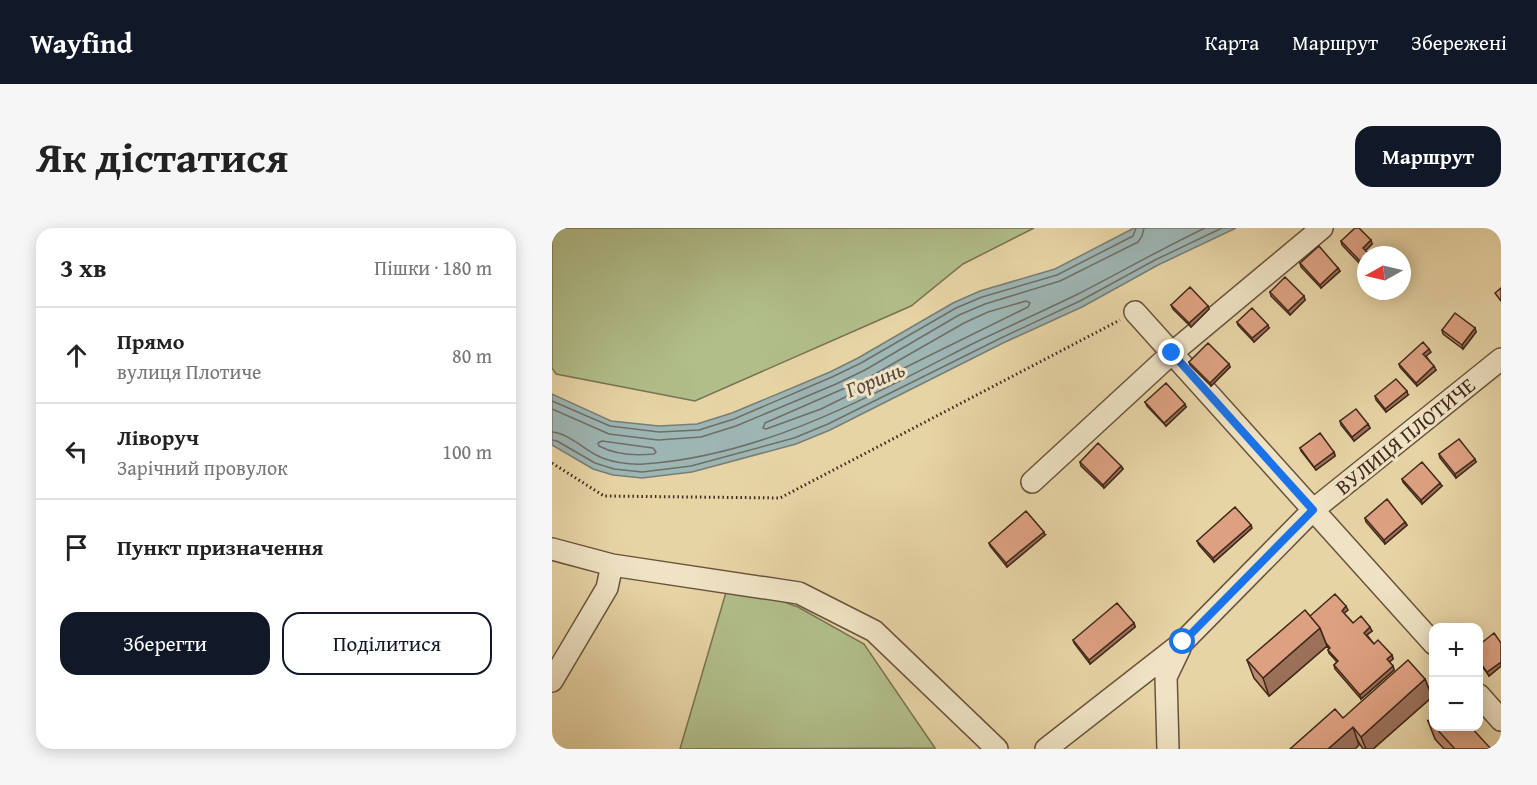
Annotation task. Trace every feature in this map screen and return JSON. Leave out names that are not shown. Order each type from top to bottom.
[{"type":"street","points":[[1032,482],[1172,353],[1322,228]]},
{"type":"street","points":[[1135,312],[1429,639]]},
{"type":"street","name":"ВУЛИЦЯ ПЛОТИЧЕ","points":[[1183,642],[1313,510],[1501,358]]},
{"type":"street","points":[[552,549],[612,565],[799,593],[874,631],[997,749]]},
{"type":"street","points":[[552,681],[607,588],[612,565]]},
{"type":"street","points":[[1046,749],[1183,642]]},
{"type":"street","points":[[1168,749],[1166,677],[1183,642]]},
{"type":"path","points":[[552,463],[604,496],[780,498],[1135,312]]},
{"type":"green space","points":[[552,228],[1034,228],[963,264],[911,306],[695,401],[556,374],[552,368]]},
{"type":"green space","points":[[729,582],[798,607],[864,644],[935,748],[680,749]]},
{"type":"water","name":"Горинь","points":[[1134,228],[1236,228],[1158,265],[1082,307],[1003,343],[830,430],[796,444],[692,472],[642,478],[613,475],[593,469],[552,445],[552,394],[611,421],[659,426],[697,424],[732,413],[830,372],[953,303],[980,291],[1055,269]]},
{"type":"building","points":[[1355,228],[1359,228],[1371,240],[1365,246],[1357,246],[1357,258],[1341,241]]},
{"type":"building","points":[[1319,246],[1338,268],[1320,285],[1300,263]]},
{"type":"building","points":[[1285,277],[1304,296],[1288,311],[1270,292]]},
{"type":"building","points":[[1190,287],[1208,306],[1189,323],[1171,305]]},
{"type":"building","points":[[1501,288],[1501,301],[1495,293]]},
{"type":"building","points":[[1252,308],[1268,325],[1252,338],[1237,322]]},
{"type":"building","points":[[1455,313],[1475,328],[1462,345],[1442,330]]},
{"type":"building","points":[[1423,342],[1429,349],[1423,354],[1434,366],[1416,383],[1399,364]]},
{"type":"building","points":[[1208,343],[1229,364],[1210,383],[1189,362]]},
{"type":"building","points":[[1396,379],[1407,391],[1385,409],[1375,396]]},
{"type":"building","points":[[1166,383],[1185,404],[1164,423],[1145,402]]},
{"type":"building","points":[[1356,409],[1368,424],[1352,437],[1340,421]]},
{"type":"building","points":[[1320,433],[1334,452],[1314,467],[1300,448]]},
{"type":"building","points":[[1459,439],[1475,459],[1455,474],[1439,454]]},
{"type":"building","points":[[1098,443],[1121,466],[1103,485],[1080,462]]},
{"type":"building","points":[[1422,462],[1440,483],[1421,500],[1402,479]]},
{"type":"building","points":[[1387,499],[1405,522],[1384,540],[1365,518]]},
{"type":"building","points":[[1235,507],[1251,525],[1213,558],[1197,541]]},
{"type":"building","points":[[1026,511],[1044,532],[1006,563],[989,543]]},
{"type":"building","points":[[1335,594],[1346,606],[1342,611],[1353,623],[1361,616],[1370,627],[1364,633],[1374,644],[1378,640],[1392,655],[1387,659],[1393,666],[1360,695],[1334,665],[1338,661],[1328,650],[1330,648],[1320,628],[1310,616]]},
{"type":"building","points":[[1117,603],[1134,623],[1089,660],[1073,640]]},
{"type":"building","points":[[1305,610],[1320,628],[1263,678],[1247,660]]},
{"type":"building","points":[[1494,633],[1501,643],[1501,662],[1487,672],[1483,666],[1483,642]]},
{"type":"building","points":[[1408,660],[1425,679],[1361,737],[1353,727],[1328,749],[1290,749],[1335,709],[1343,718]]},
{"type":"building","points":[[1439,731],[1475,731],[1491,749],[1455,749]]},
{"type":"route","points":[[1172,353],[1313,510],[1183,642]]}]
